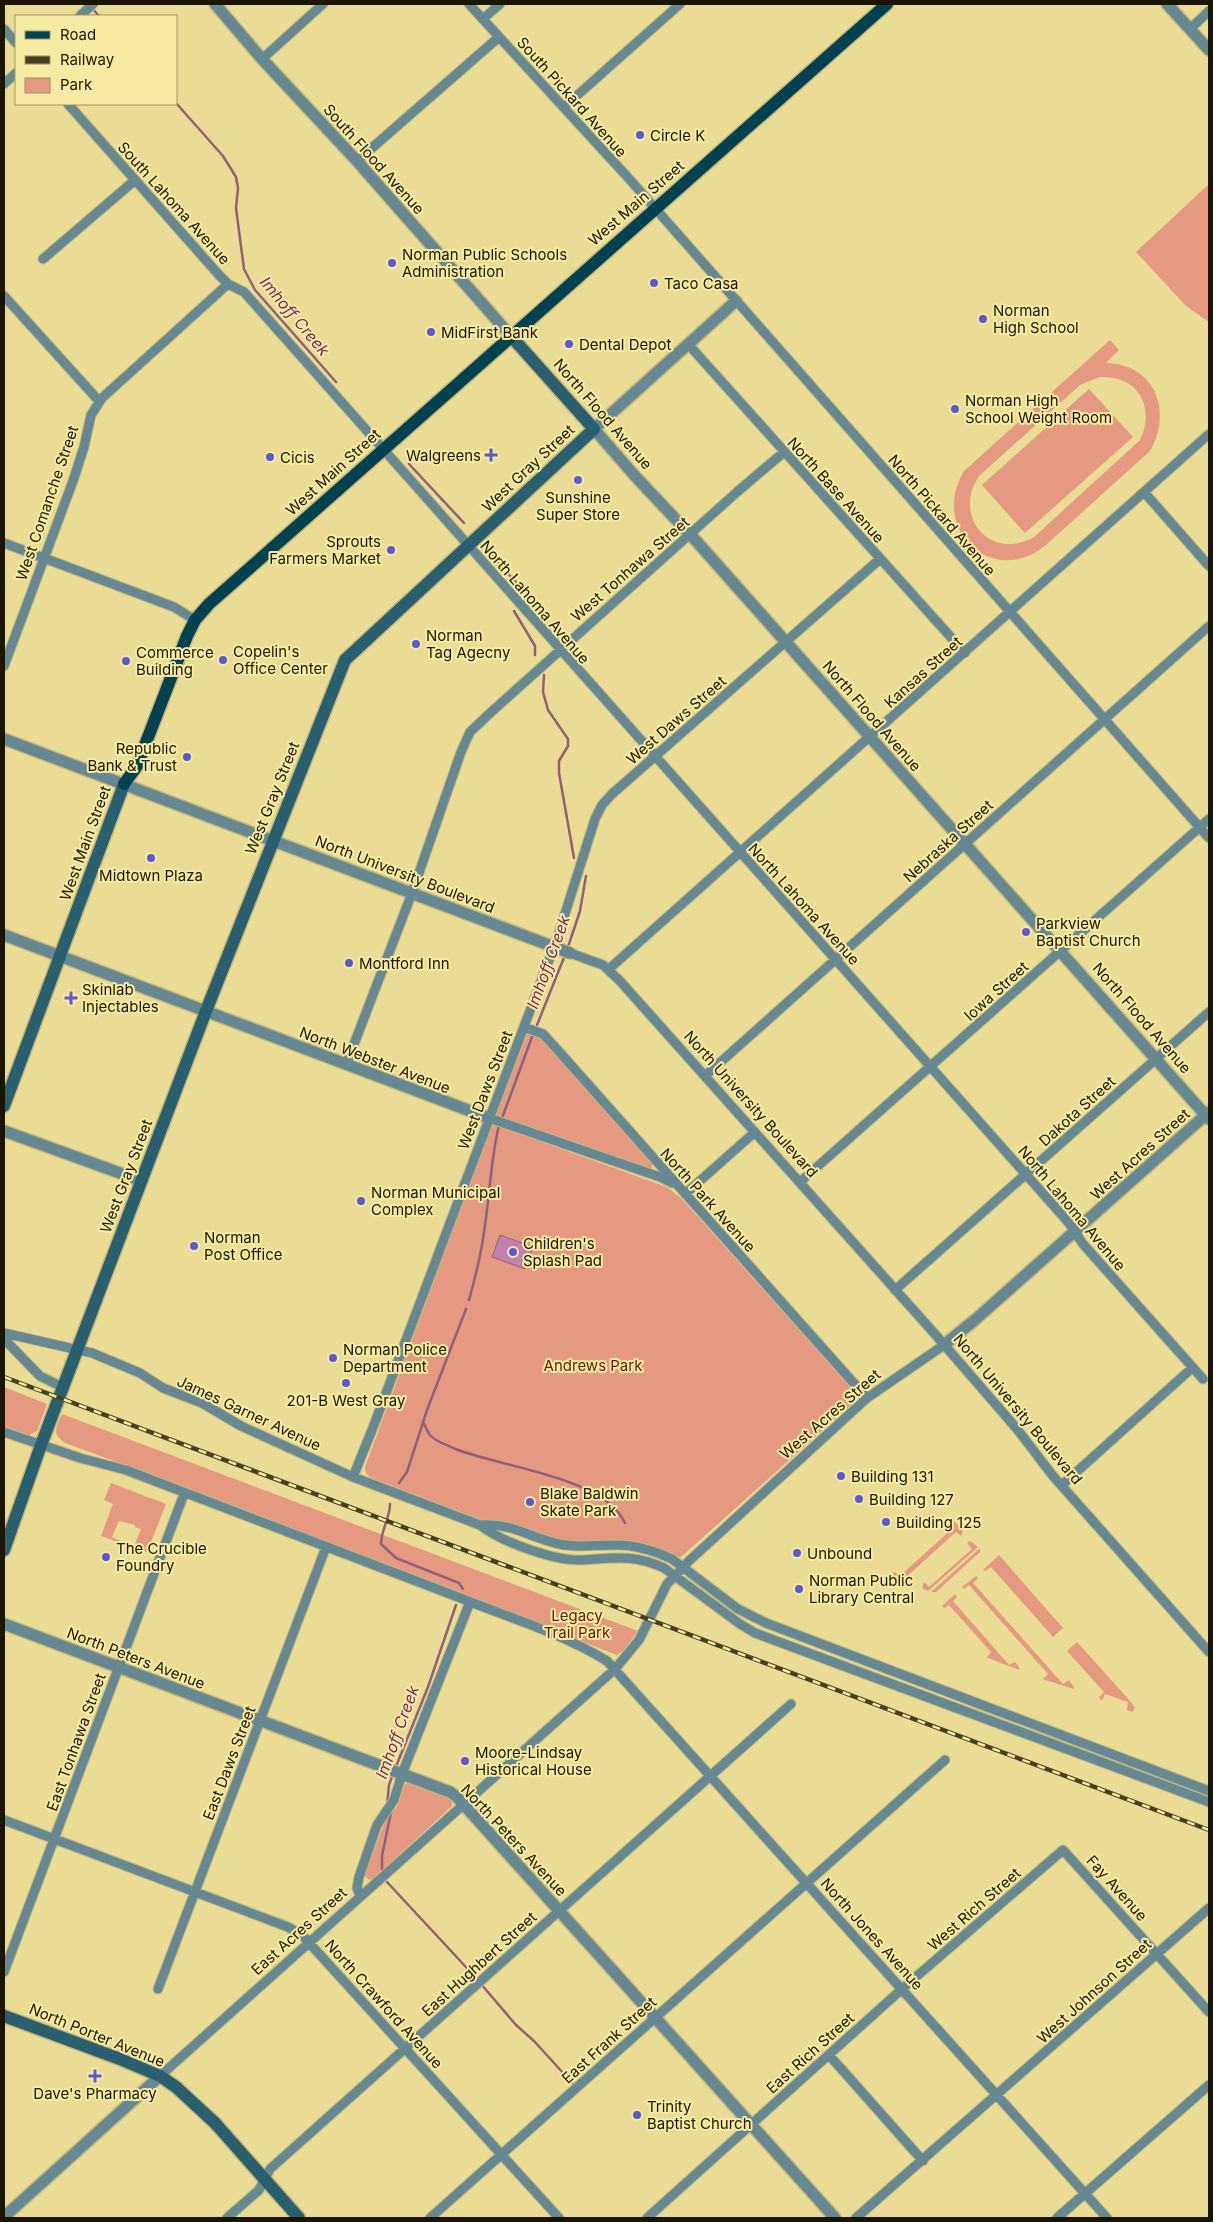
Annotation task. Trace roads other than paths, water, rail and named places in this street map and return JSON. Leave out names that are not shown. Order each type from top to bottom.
[{"type":"main road","name":"West Main Street","points":[[4,1106],[61,958],[124,784],[137,766],[195,620],[209,604],[510,335],[887,4]]},
{"type":"main road","name":"North Flood Avenue","points":[[510,335],[594,429]]},
{"type":"main road","name":"West Gray Street","points":[[4,1550],[41,1445],[206,1011],[345,660],[594,429]]},
{"type":"main road","name":"North Porter Avenue","points":[[4,2016],[120,2059],[160,2076],[176,2087],[205,2113],[299,2218]]},
{"type":"street","points":[[81,15],[93,4]]},
{"type":"street","name":"South Flood Avenue","points":[[215,4],[262,59],[357,160],[510,335]]},
{"type":"street","points":[[262,59],[323,4]]},
{"type":"street","name":"South Pickard Avenue","points":[[469,4],[654,208]]},
{"type":"street","points":[[483,19],[500,4]]},
{"type":"street","points":[[564,107],[680,4]]},
{"type":"street","points":[[1167,4],[1209,50]]},
{"type":"street","points":[[1190,29],[1209,11]]},
{"type":"street","points":[[4,29],[15,42]]},
{"type":"street","points":[[357,160],[499,37]]},
{"type":"street","points":[[4,84],[15,74]]},
{"type":"street","name":"South Lahoma Avenue","points":[[69,105],[134,181],[228,284],[244,292],[383,449]]},
{"type":"street","points":[[43,259],[134,181]]},
{"type":"street","name":"North Pickard Avenue","points":[[654,208],[1209,838]]},
{"type":"street","name":"West Comanche Street","points":[[4,666],[84,447],[91,415],[99,401],[228,284]]},
{"type":"street","points":[[4,296],[99,401]]},
{"type":"street","name":"West Gray Street","points":[[594,429],[736,301]]},
{"type":"street","name":"North Base Avenue","points":[[688,344],[964,653]]},
{"type":"street","name":"North Flood Avenue","points":[[594,429],[870,737],[964,845],[1208,1115]]},
{"type":"street","name":"Kansas Street","points":[[609,969],[1209,434]]},
{"type":"street","name":"North Lahoma Avenue","points":[[383,449],[559,650],[931,1066],[1203,1379]]},
{"type":"street","name":"West Tonhawa Street","points":[[346,1065],[412,893],[461,752],[470,732],[559,650],[784,452]]},
{"type":"street","points":[[1144,492],[1209,566]]},
{"type":"street","points":[[4,543],[174,607],[195,620]]},
{"type":"street","name":"West Daws Street","points":[[353,1477],[524,1027],[562,950],[598,813],[612,794],[880,559]]},
{"type":"street","name":"Nebraska Street","points":[[705,1076],[1209,626]]},
{"type":"street","name":"North University Boulevard","points":[[4,739],[590,960],[609,969],[1018,1429],[1062,1485],[1209,1652]]},
{"type":"street","name":"Iowa Street","points":[[800,1182],[1209,819]]},
{"type":"street","name":"North Webster Avenue","points":[[4,935],[489,1118],[660,1178],[682,1191]]},
{"type":"street","name":"Dakota Street","points":[[895,1290],[1209,1012]]},
{"type":"street","name":"North Park Avenue","points":[[524,1027],[542,1034],[554,1046],[867,1398]]},
{"type":"street","name":"West Acres Street","points":[[615,1669],[639,1640],[659,1598],[683,1567],[867,1398],[944,1345],[1208,1115]]},
{"type":"street","points":[[4,1131],[142,1181]]},
{"type":"street","points":[[682,1191],[755,1132]]},
{"type":"street","name":"James Garner Avenue","points":[[4,1333],[79,1349],[140,1373],[163,1388],[202,1403],[242,1426],[353,1477],[480,1525],[498,1536],[557,1557],[582,1560],[618,1556],[653,1562],[675,1575],[740,1624],[755,1633],[1209,1802]]},
{"type":"street","points":[[4,1339],[40,1376],[64,1388]]},
{"type":"street","points":[[1062,1485],[1192,1368]]},
{"type":"street","name":"North Jones Avenue","points":[[4,1432],[94,1462],[126,1470],[184,1494],[470,1602],[586,1649],[607,1661],[712,1775],[1108,2218]]},
{"type":"street","name":"East Tonhawa Street","points":[[4,1972],[184,1494]]},
{"type":"street","name":"James Garner Avenue","points":[[480,1525],[501,1525],[558,1544],[573,1546],[614,1545],[646,1548],[672,1559],[738,1609],[766,1623],[1209,1791]]},
{"type":"street","name":"East Daws Street","points":[[158,1990],[326,1547]]},
{"type":"street","points":[[360,1896],[357,1888],[358,1877],[377,1825],[394,1800],[396,1772],[470,1602]]},
{"type":"street","name":"North Peters Avenue","points":[[4,1624],[450,1792],[464,1804],[835,2218]]},
{"type":"street","name":"East Acres Street","points":[[4,2217],[615,1669]]},
{"type":"street","name":"East Hughbert Street","points":[[227,2218],[259,2190],[270,2169],[791,1704]]},
{"type":"street","name":"East Frank Street","points":[[430,2218],[945,1760]]},
{"type":"street","name":"North Crawford Avenue","points":[[4,1820],[288,1927],[309,1942],[558,2218]]},
{"type":"street","name":"Fay Avenue","points":[[1063,1850],[1209,2012]]},
{"type":"street","name":"West Rich Street","points":[[902,1989],[1063,1850]]},
{"type":"street","name":"West Johnson Street","points":[[856,2218],[924,2161],[1209,1908]]},
{"type":"street","name":"East Rich Street","points":[[647,2218],[902,1989]]},
{"type":"street","points":[[829,2055],[924,2161]]},
{"type":"street","points":[[1057,2218],[1209,2085]]},
{"type":"waterway","name":"Imhoff Creek","points":[[92,8],[98,15]]},
{"type":"waterway","name":"Imhoff Creek","points":[[178,105],[223,156],[236,177],[238,188],[236,208],[244,269],[255,290],[336,382]]},
{"type":"waterway","name":"Imhoff Creek","points":[[409,464],[464,523]]},
{"type":"waterway","name":"Imhoff Creek","points":[[487,550],[524,593]]},
{"type":"waterway","name":"Imhoff Creek","points":[[514,611],[535,646],[535,655]]},
{"type":"waterway","name":"Imhoff Creek","points":[[544,675],[543,692],[548,710],[568,739],[568,746],[559,761],[559,773],[574,858]]},
{"type":"waterway","name":"Imhoff Creek","points":[[568,947],[580,911],[586,876]]},
{"type":"waterway","name":"Imhoff Creek","points":[[537,1025],[565,955]]},
{"type":"waterway","name":"Imhoff Creek","points":[[502,1118],[532,1037]]},
{"type":"waterway","name":"Imhoff Creek","points":[[469,1300],[482,1244],[492,1162],[499,1125]]},
{"type":"waterway","name":"Imhoff Creek","points":[[399,1483],[407,1472],[427,1410],[466,1309]]},
{"type":"waterway","points":[[423,1421],[432,1437],[453,1448],[472,1455],[548,1475],[596,1494],[613,1507],[625,1523]]},
{"type":"waterway","name":"Imhoff Creek","points":[[390,1504],[381,1544],[396,1558],[459,1583],[463,1589]]},
{"type":"waterway","name":"Imhoff Creek","points":[[395,1769],[428,1687],[456,1605]]},
{"type":"waterway","name":"Imhoff Creek","points":[[387,1805],[389,1785],[393,1774]]},
{"type":"waterway","name":"Imhoff Creek","points":[[382,1869],[382,1856],[390,1810]]},
{"type":"waterway","name":"Imhoff Creek","points":[[387,1882],[478,1980]]},
{"type":"waterway","name":"Imhoff Creek","points":[[481,1984],[516,2025],[534,2041],[575,2086]]},
{"type":"railway","points":[[4,1377],[1209,1830]]},
{"type":"place","name":"Circle K","points":[[640,135]]},
{"type":"place","name":"Norman Public Schools Administration","points":[[392,263]]},
{"type":"place","name":"Taco Casa","points":[[654,283]]},
{"type":"place","name":"Norman High School","points":[[983,319]]},
{"type":"place","name":"MidFirst Bank","points":[[431,332]]},
{"type":"place","name":"Dental Depot","points":[[569,344]]},
{"type":"place","name":"Norman High School Weight Room","points":[[955,409]]},
{"type":"place","name":"Walgreens","points":[[491,455]]},
{"type":"place","name":"Cicis","points":[[270,457]]},
{"type":"place","name":"Sunshine Super Store","points":[[578,480]]},
{"type":"place","name":"Sprouts Farmers Market","points":[[391,550]]},
{"type":"place","name":"Norman Tag Agecny","points":[[416,644]]},
{"type":"place","name":"Copelin's Office Center","points":[[223,660]]},
{"type":"place","name":"Commerce Building","points":[[126,661]]},
{"type":"place","name":"Republic Bank & Trust","points":[[187,757]]},
{"type":"place","name":"Midtown Plaza","points":[[151,858]]},
{"type":"place","name":"Parkview Baptist Church","points":[[1026,932]]},
{"type":"place","name":"Montford Inn","points":[[349,963]]},
{"type":"place","name":"Skinlab Injectables","points":[[71,998]]},
{"type":"place","name":"Norman Municipal Complex","points":[[361,1201]]},
{"type":"place","name":"Norman Post Office","points":[[194,1246]]},
{"type":"place","name":"Children's Splash Pad","points":[[513,1252]]},
{"type":"place","name":"Norman Police Department","points":[[333,1358]]},
{"type":"place","name":"201-B West Gray","points":[[346,1383]]},
{"type":"place","name":"Building 131","points":[[841,1476]]},
{"type":"place","name":"Building 127","points":[[859,1499]]},
{"type":"place","name":"Blake Baldwin Skate Park","points":[[530,1502]]},
{"type":"place","name":"Building 125","points":[[886,1522]]},
{"type":"place","name":"Unbound","points":[[797,1553]]},
{"type":"place","name":"The Crucible Foundry","points":[[106,1557]]},
{"type":"place","name":"Norman Public Library Central","points":[[799,1589]]},
{"type":"place","name":"Moore-Lindsay Historical House","points":[[465,1761]]},
{"type":"place","name":"Dave's Pharmacy","points":[[95,2076]]},
{"type":"place","name":"Trinity Baptist Church","points":[[637,2115]]},
{"type":"park label","name":"Andrews Park","points":[[593,1365]]},
{"type":"park label","name":"Legacy Trail Park","points":[[577,1624]]}]
